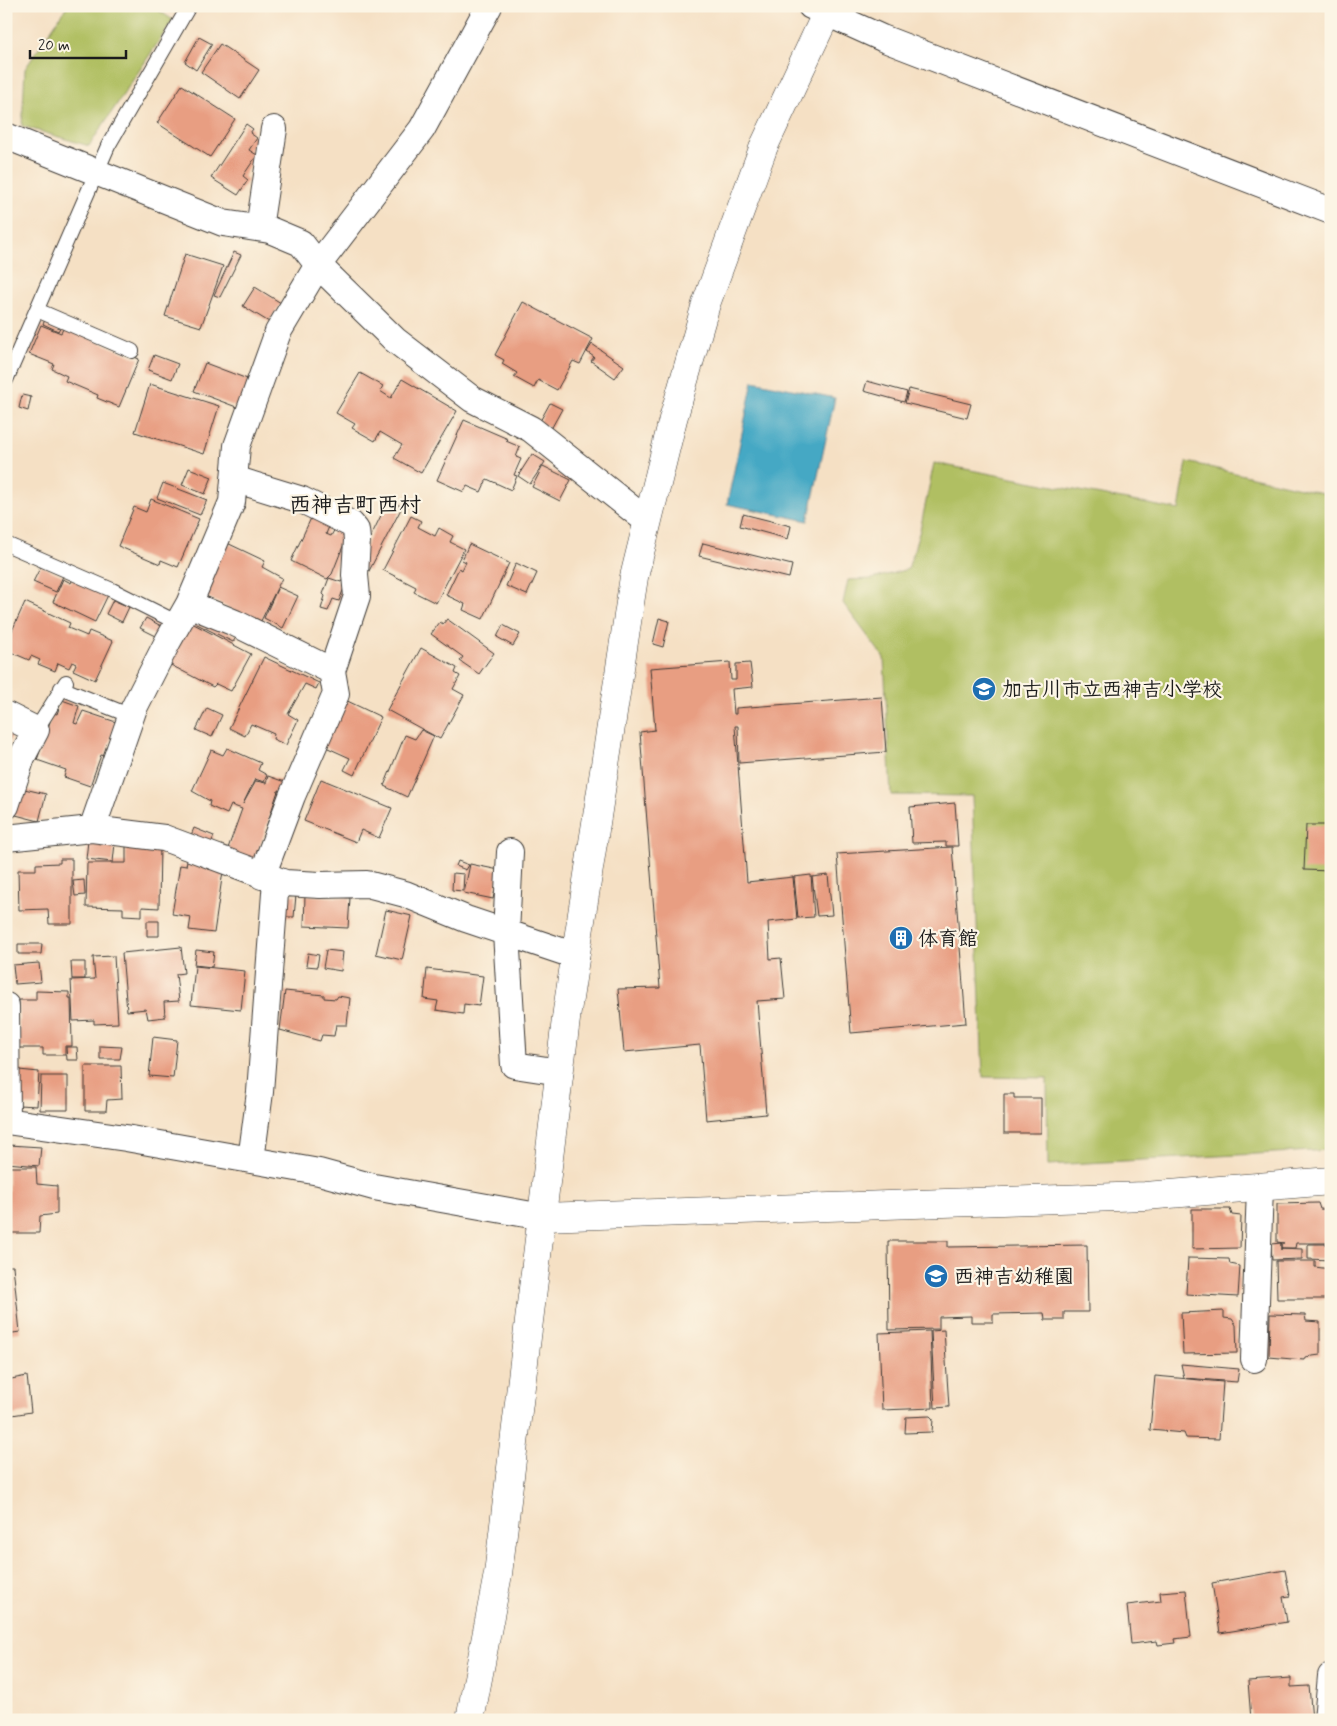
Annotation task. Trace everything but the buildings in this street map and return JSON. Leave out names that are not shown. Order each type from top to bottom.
[{"type":"street","points":[[92,829],[131,716],[184,614],[232,502],[237,446],[278,332],[318,265],[422,129],[489,6]]},
{"type":"street","points":[[470,1720],[498,1574],[560,1072],[634,576],[673,419],[706,304],[764,146],[823,8],[891,42],[1331,211]]},
{"type":"street","points":[[259,228],[274,129]]},
{"type":"street","points":[[6,136],[224,223],[270,230],[300,243],[318,265],[395,340],[472,399],[531,429],[647,521]]},
{"type":"street","points":[[234,479],[302,500],[351,524],[356,530],[357,596],[332,671],[336,694],[292,796],[269,878],[260,1092],[251,1160]]},
{"type":"street","points":[[184,614],[234,623],[332,671]]},
{"type":"street","points":[[6,715],[36,730],[22,757],[6,806]]},
{"type":"street","points":[[6,838],[92,829],[164,838],[269,878],[311,885],[367,884],[405,894],[506,933],[576,956]]},
{"type":"street","points":[[510,852],[506,933],[514,1064],[560,1072]]},
{"type":"street","points":[[6,1006],[7,1120],[126,1138],[319,1172],[374,1187],[543,1217],[1145,1196],[1331,1182]]},
{"type":"street","points":[[1254,1359],[1260,1188]]},
{"type":"street","points":[[1327,1720],[1331,1676]]},
{"type":"lane","points":[[6,380],[99,172],[108,146],[189,6]]},
{"type":"lane","points":[[38,310],[132,350]]},
{"type":"lane","points":[[6,544],[112,590],[184,614]]},
{"type":"lane","points":[[36,730],[64,684],[131,716]]},
{"type":"green space","points":[[67,6],[152,6],[173,20],[89,146],[22,126],[25,69]]},
{"type":"green space","points":[[1187,462],[1331,495],[1331,1150],[1048,1165],[1047,1078],[983,1077],[972,796],[891,795],[884,658],[843,603],[848,580],[872,579],[908,569],[920,530],[934,463],[1179,510]]},
{"type":"water","points":[[753,381],[835,398],[808,521],[727,504]]},
{"type":"place","name":"加古川市立西神吉小学校","points":[[984,689]]},
{"type":"place","name":"体育館","points":[[901,938]]},
{"type":"place","name":"西神吉幼稚園","points":[[936,1276]]},
{"type":"district","name":"西神吉町西村","points":[[355,504]]}]
